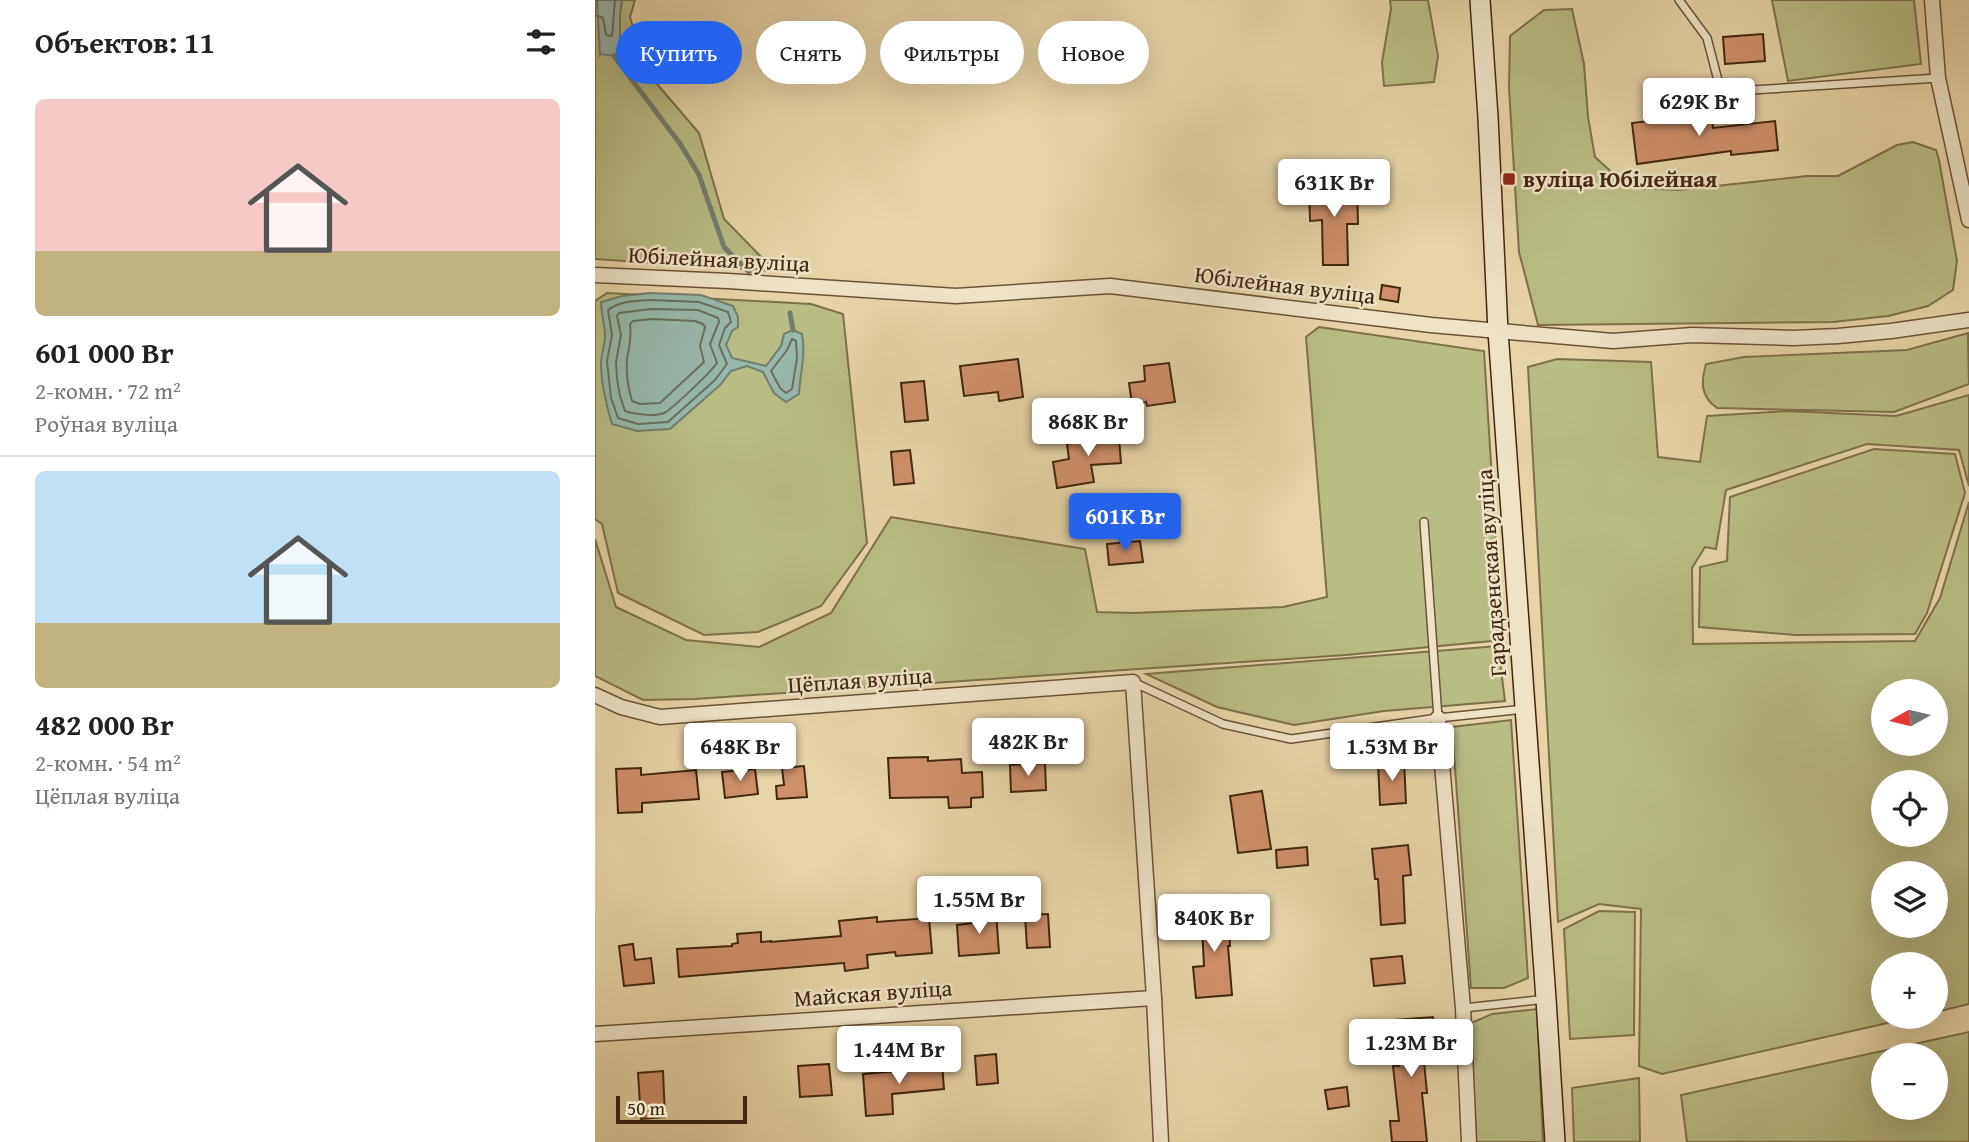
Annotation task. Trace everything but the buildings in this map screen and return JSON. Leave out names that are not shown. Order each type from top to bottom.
[{"type":"main road","name":"Гарадзенская вуліца","points":[[1485,2],[1498,331],[1555,1142]]},
{"type":"street","points":[[1932,0],[1938,78],[1969,220]]},
{"type":"street","name":"Юбілейная вуліца","points":[[595,275],[957,296],[1110,286],[1431,325],[1613,341],[1692,335],[1793,338],[1878,332],[1969,320]]},
{"type":"street","points":[[1133,682],[1161,1142]]},
{"type":"street","name":"Цёплая вуліца","points":[[595,695],[621,707],[660,717],[1133,682]]},
{"type":"street","points":[[1438,718],[1462,1008],[1469,1142]]},
{"type":"street","name":"Майская вуліца","points":[[595,1034],[1154,998]]},
{"type":"lane","points":[[1679,0],[1707,38],[1721,92],[1938,78]]},
{"type":"lane","points":[[1423,522],[1438,718]]},
{"type":"lane","points":[[1133,682],[1223,724],[1291,739],[1438,718],[1525,709]]},
{"type":"lane","points":[[1462,1008],[1546,999]]},
{"type":"green space","points":[[597,0],[600,54],[616,22],[616,84],[657,84],[699,133],[724,219],[775,271],[595,259]]},
{"type":"green space","points":[[622,0],[635,0],[631,21],[616,21]]},
{"type":"green space","points":[[1390,0],[1428,0],[1438,56],[1434,82],[1384,86],[1382,62],[1391,9]]},
{"type":"green space","points":[[1772,0],[1914,0],[1921,64],[1788,81]]},
{"type":"green space","points":[[1572,9],[1584,64],[1588,117],[1595,157],[1617,177],[1638,188],[1679,190],[1807,176],[1838,176],[1897,145],[1913,142],[1936,150],[1939,160],[1957,261],[1953,290],[1928,306],[1888,316],[1833,322],[1538,325],[1519,252],[1509,88],[1510,36],[1544,10]]},
{"type":"green space","points":[[607,293],[811,304],[843,314],[867,543],[821,606],[758,632],[704,635],[618,593],[602,524],[595,519],[595,301]]},
{"type":"green space","points":[[1319,327],[1484,351],[1502,640],[1346,655],[695,699],[643,700],[595,676],[595,539],[616,607],[686,640],[759,647],[831,613],[891,517],[1085,549],[1097,612],[1283,607],[1327,597],[1306,337]]},
{"type":"green space","points":[[1968,333],[1969,384],[1894,412],[1717,408],[1707,399],[1703,388],[1706,364],[1744,357],[1907,350]]},
{"type":"green space","points":[[1557,359],[1651,362],[1658,457],[1700,462],[1707,416],[1787,411],[1896,416],[1969,395],[1969,486],[1959,450],[1867,444],[1726,490],[1716,549],[1705,547],[1692,568],[1693,644],[1915,641],[1940,598],[1969,502],[1969,1004],[1948,1009],[1948,952],[1871,952],[1871,1027],[1662,1074],[1639,1066],[1641,909],[1599,904],[1558,922],[1528,367]]},
{"type":"green space","points":[[1874,449],[1955,454],[1965,493],[1927,613],[1915,634],[1796,635],[1699,627],[1700,567],[1727,561],[1730,497]]},
{"type":"green space","points":[[1498,646],[1505,701],[1384,711],[1294,725],[1217,707],[1146,674]]},
{"type":"green space","points":[[1511,720],[1528,978],[1504,988],[1471,988],[1452,727]]},
{"type":"green space","points":[[1599,911],[1635,912],[1634,1035],[1570,1039],[1564,929]]},
{"type":"green space","points":[[1537,1009],[1543,1142],[1476,1142],[1469,1024],[1492,1014]]},
{"type":"green space","points":[[1969,1032],[1969,1142],[1687,1142],[1681,1095],[1871,1053],[1871,1120],[1948,1120],[1948,1043],[1919,1043]]},
{"type":"green space","points":[[1639,1078],[1640,1142],[1574,1142],[1572,1088]]},
{"type":"water","points":[[597,0],[622,0],[620,21],[616,21],[616,54],[600,54]]},
{"type":"water","points":[[650,293],[701,295],[733,306],[738,317],[738,327],[732,331],[726,345],[732,358],[766,366],[781,346],[784,334],[793,330],[802,334],[799,394],[786,402],[774,393],[763,372],[747,366],[731,371],[720,385],[670,429],[637,431],[612,424],[602,379],[601,360],[605,336],[601,302],[622,296]]},
{"type":"waterway","points":[[614,56],[681,145],[699,175],[724,247],[749,272]]},
{"type":"waterway","points":[[790,313],[793,330]]},
{"type":"place","name":"вуліца Юбілейная","points":[[1509,179]]}]
